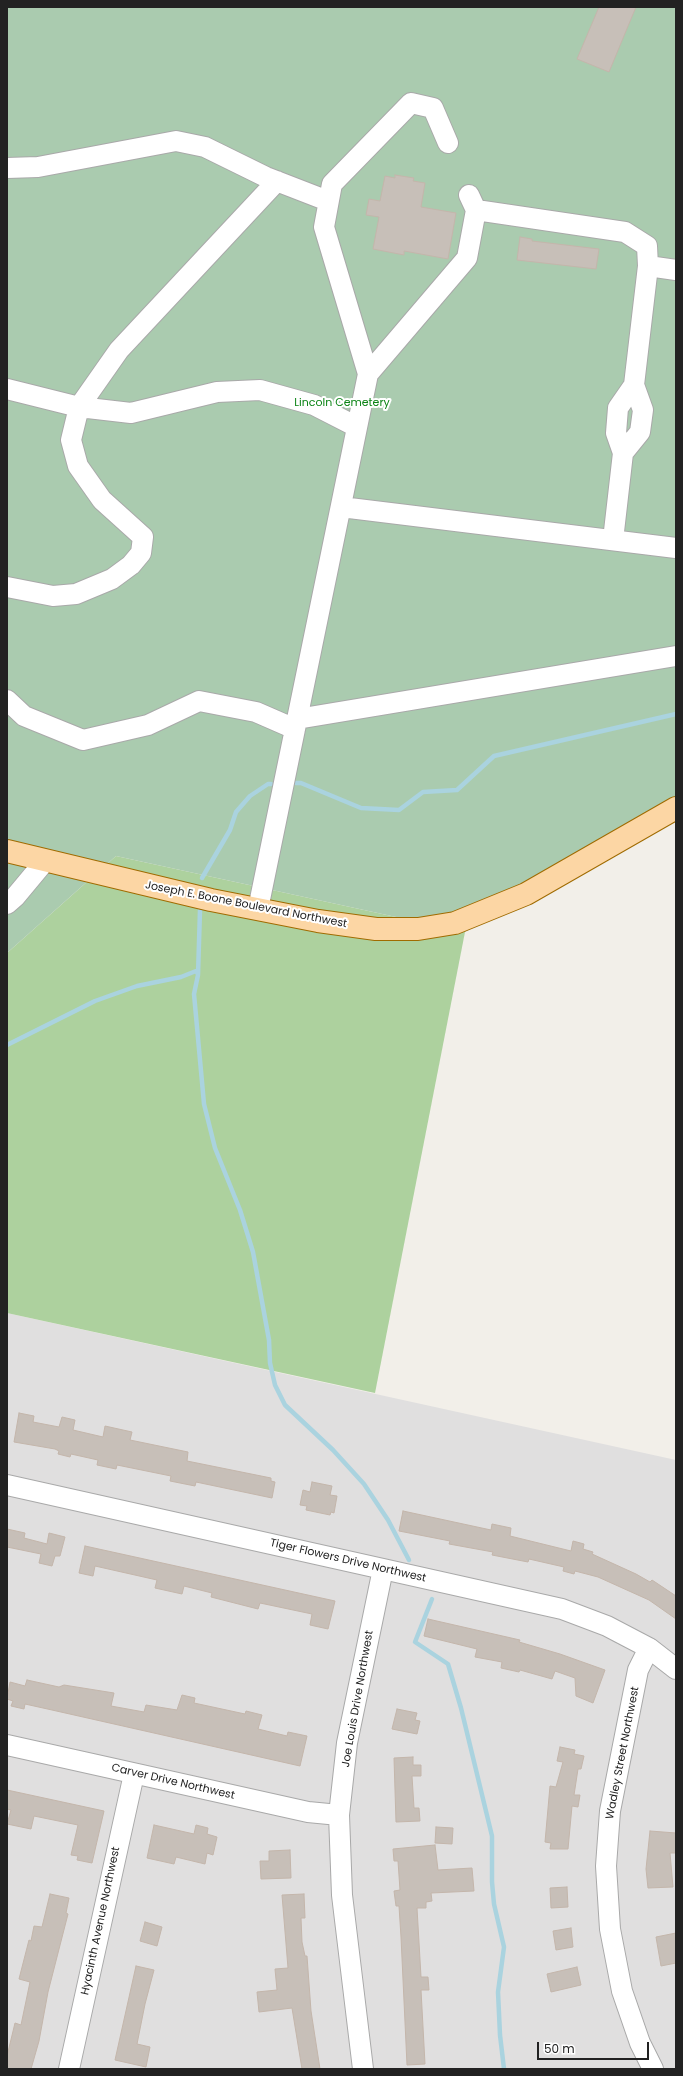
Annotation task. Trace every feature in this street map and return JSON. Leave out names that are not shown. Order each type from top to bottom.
[{"type":"main road","name":"Joseph E. Boone Boulevard Northwest","points":[[7,851],[258,909],[318,921],[376,929],[418,929],[455,923],[526,894],[676,808]]},
{"type":"street","points":[[258,909],[368,374],[324,227],[332,184],[411,103],[433,108],[448,143]]},
{"type":"street","points":[[7,168],[38,167],[176,141],[205,146],[276,182],[328,201]]},
{"type":"street","points":[[7,587],[53,596],[76,594],[112,579],[131,565],[141,553],[143,537],[102,500],[78,466],[71,440],[79,407],[119,350],[225,239],[276,182]]},
{"type":"street","points":[[368,374],[467,258],[472,202],[625,232],[646,246],[648,266],[634,385],[643,410],[640,432],[623,453],[613,540]]},
{"type":"street","points":[[648,266],[676,270]]},
{"type":"street","points":[[7,389],[79,407],[131,413],[217,392],[260,390],[314,405],[357,428]]},
{"type":"street","points":[[341,507],[676,548]]},
{"type":"street","points":[[7,700],[24,716],[83,740],[148,725],[199,701],[256,712],[296,724],[676,656]]},
{"type":"street","points":[[7,904],[15,897],[45,861]]},
{"type":"street","name":"Tiger Flowers Drive Northwest","points":[[7,1485],[562,1609],[607,1626],[649,1648],[676,1669]]},
{"type":"street","name":"Joe Louis Drive Northwest","points":[[363,2069],[342,1895],[340,1815],[347,1743],[383,1569]]},
{"type":"street","name":"Wadley Street Northwest","points":[[649,1648],[638,1670],[612,1803],[606,1866],[610,1929],[622,1990],[640,2043],[653,2069]]},
{"type":"street","name":"Carver Drive Northwest","points":[[7,1746],[308,1812],[340,1815]]},
{"type":"street","name":"Hyacinth Avenue Northwest","points":[[69,2069],[134,1774]]},
{"type":"shaded area","points":[[7,1313],[676,1460],[676,2069],[7,2069]]},
{"type":"green space","name":"Lincoln Cemetery","points":[[7,7],[676,7],[676,800],[465,932],[116,856],[7,953]]},
{"type":"green space","points":[[116,856],[465,932],[375,1393],[7,1313],[7,953]]},
{"type":"building","points":[[599,7],[636,7],[609,72],[577,59]]},
{"type":"building","points":[[395,175],[414,178],[413,181],[425,183],[421,207],[456,213],[448,259],[404,251],[404,255],[373,249],[379,217],[366,215],[369,199],[380,201],[385,176],[395,178]]},
{"type":"building","points":[[520,237],[532,239],[532,241],[599,249],[596,269],[517,260]]},
{"type":"building","points":[[19,1413],[34,1416],[33,1422],[59,1427],[62,1417],[75,1420],[73,1430],[103,1437],[105,1426],[132,1432],[130,1440],[188,1452],[187,1461],[271,1478],[271,1481],[275,1482],[272,1498],[196,1482],[195,1486],[170,1481],[171,1476],[117,1465],[116,1469],[97,1465],[98,1460],[71,1454],[70,1457],[58,1454],[59,1451],[55,1449],[14,1442]]},
{"type":"building","points":[[312,1482],[332,1486],[330,1495],[337,1496],[334,1513],[331,1512],[330,1515],[306,1510],[307,1506],[300,1505],[303,1490],[310,1492]]},
{"type":"building","points":[[403,1511],[491,1530],[492,1524],[511,1528],[510,1536],[571,1551],[573,1541],[584,1544],[583,1549],[593,1552],[592,1554],[650,1582],[652,1580],[676,1596],[676,1619],[649,1600],[598,1577],[575,1571],[574,1574],[563,1571],[564,1567],[529,1559],[528,1562],[492,1555],[493,1552],[449,1544],[450,1541],[399,1531]]},
{"type":"building","points":[[7,1529],[25,1533],[24,1538],[47,1544],[49,1533],[65,1537],[60,1556],[55,1556],[52,1566],[39,1563],[41,1554],[7,1547]]},
{"type":"building","points":[[85,1546],[335,1601],[328,1629],[310,1625],[312,1614],[260,1603],[258,1609],[211,1597],[212,1593],[184,1586],[182,1594],[155,1588],[157,1580],[95,1566],[93,1576],[79,1573]]},
{"type":"building","points":[[428,1619],[520,1640],[519,1642],[560,1654],[605,1670],[593,1703],[576,1696],[575,1678],[555,1671],[552,1679],[520,1670],[519,1672],[501,1668],[502,1662],[475,1657],[477,1649],[424,1636]]},
{"type":"building","points":[[27,1680],[59,1687],[64,1685],[114,1693],[111,1706],[144,1712],[146,1705],[177,1710],[182,1695],[195,1698],[194,1703],[245,1714],[246,1711],[262,1715],[258,1729],[287,1736],[288,1732],[307,1736],[300,1766],[25,1704],[24,1709],[11,1706],[13,1701],[7,1699],[10,1682],[25,1686]]},
{"type":"building","points":[[397,1709],[417,1713],[415,1720],[420,1721],[417,1734],[392,1729]]},
{"type":"building","points":[[560,1747],[575,1750],[574,1754],[584,1756],[581,1769],[578,1769],[574,1795],[580,1795],[578,1807],[572,1806],[568,1849],[550,1849],[551,1843],[545,1842],[550,1786],[556,1787],[563,1762],[557,1761]]},
{"type":"building","points":[[413,1757],[413,1765],[421,1765],[421,1776],[412,1776],[414,1808],[419,1808],[420,1821],[396,1822],[394,1758]]},
{"type":"building","points":[[7,1790],[104,1811],[92,1863],[77,1860],[78,1856],[71,1855],[78,1825],[34,1816],[31,1829],[7,1824],[11,1810],[7,1809]]},
{"type":"building","points":[[154,1825],[194,1834],[196,1825],[208,1828],[207,1834],[217,1837],[213,1855],[207,1853],[205,1864],[176,1857],[174,1864],[147,1858]]},
{"type":"building","points":[[436,1827],[453,1828],[452,1844],[435,1843]]},
{"type":"building","points":[[650,1831],[676,1833],[676,1853],[670,1853],[673,1887],[648,1888],[646,1869]]},
{"type":"building","points":[[435,1845],[438,1870],[472,1868],[474,1891],[431,1893],[432,1901],[426,1902],[426,1908],[417,1908],[421,1977],[428,1977],[429,1990],[421,1990],[425,2064],[407,2065],[399,1906],[396,1906],[394,1891],[400,1890],[398,1861],[394,1861],[393,1849]]},
{"type":"building","points":[[290,1850],[291,1878],[261,1879],[260,1861],[269,1861],[269,1851]]},
{"type":"building","points":[[567,1887],[568,1907],[551,1908],[550,1888]]},
{"type":"building","points":[[50,1894],[69,1898],[66,1913],[68,1914],[48,1992],[39,2041],[31,2069],[7,2069],[7,2056],[15,2023],[21,2025],[30,1982],[19,1979],[34,1926],[42,1927]]},
{"type":"building","points":[[304,1894],[305,1918],[301,1918],[302,1942],[305,1956],[307,1956],[311,2011],[320,2069],[302,2069],[292,2008],[259,2012],[257,1992],[277,1990],[275,1969],[288,1968],[282,1895]]},
{"type":"building","points":[[145,1922],[162,1927],[157,1946],[140,1941]]},
{"type":"building","points":[[571,1928],[573,1947],[556,1950],[553,1931]]},
{"type":"building","points":[[676,1933],[676,1963],[661,1966],[656,1937]]},
{"type":"building","points":[[136,1966],[154,1970],[137,2044],[150,2047],[146,2067],[115,2060]]},
{"type":"building","points":[[577,1967],[581,1985],[551,1992],[547,1974]]},
{"type":"waterway","points":[[296,783],[301,783],[361,808],[399,810],[423,792],[457,790],[494,756],[676,714]]},
{"type":"waterway","points":[[202,878],[230,830],[236,812],[250,796],[268,784],[271,784]]},
{"type":"waterway","points":[[200,910],[198,975],[194,994],[204,1104],[215,1148],[240,1210],[253,1252],[269,1340],[270,1363],[275,1385],[285,1405],[333,1450],[364,1484],[388,1520],[409,1560]]},
{"type":"waterway","points":[[7,1045],[95,1001],[137,986],[181,977],[196,971],[198,974]]},
{"type":"waterway","points":[[432,1599],[415,1642],[448,1664],[461,1708],[492,1836],[492,1882],[494,1904],[504,1947],[498,1992],[500,2035],[504,2069]]}]
